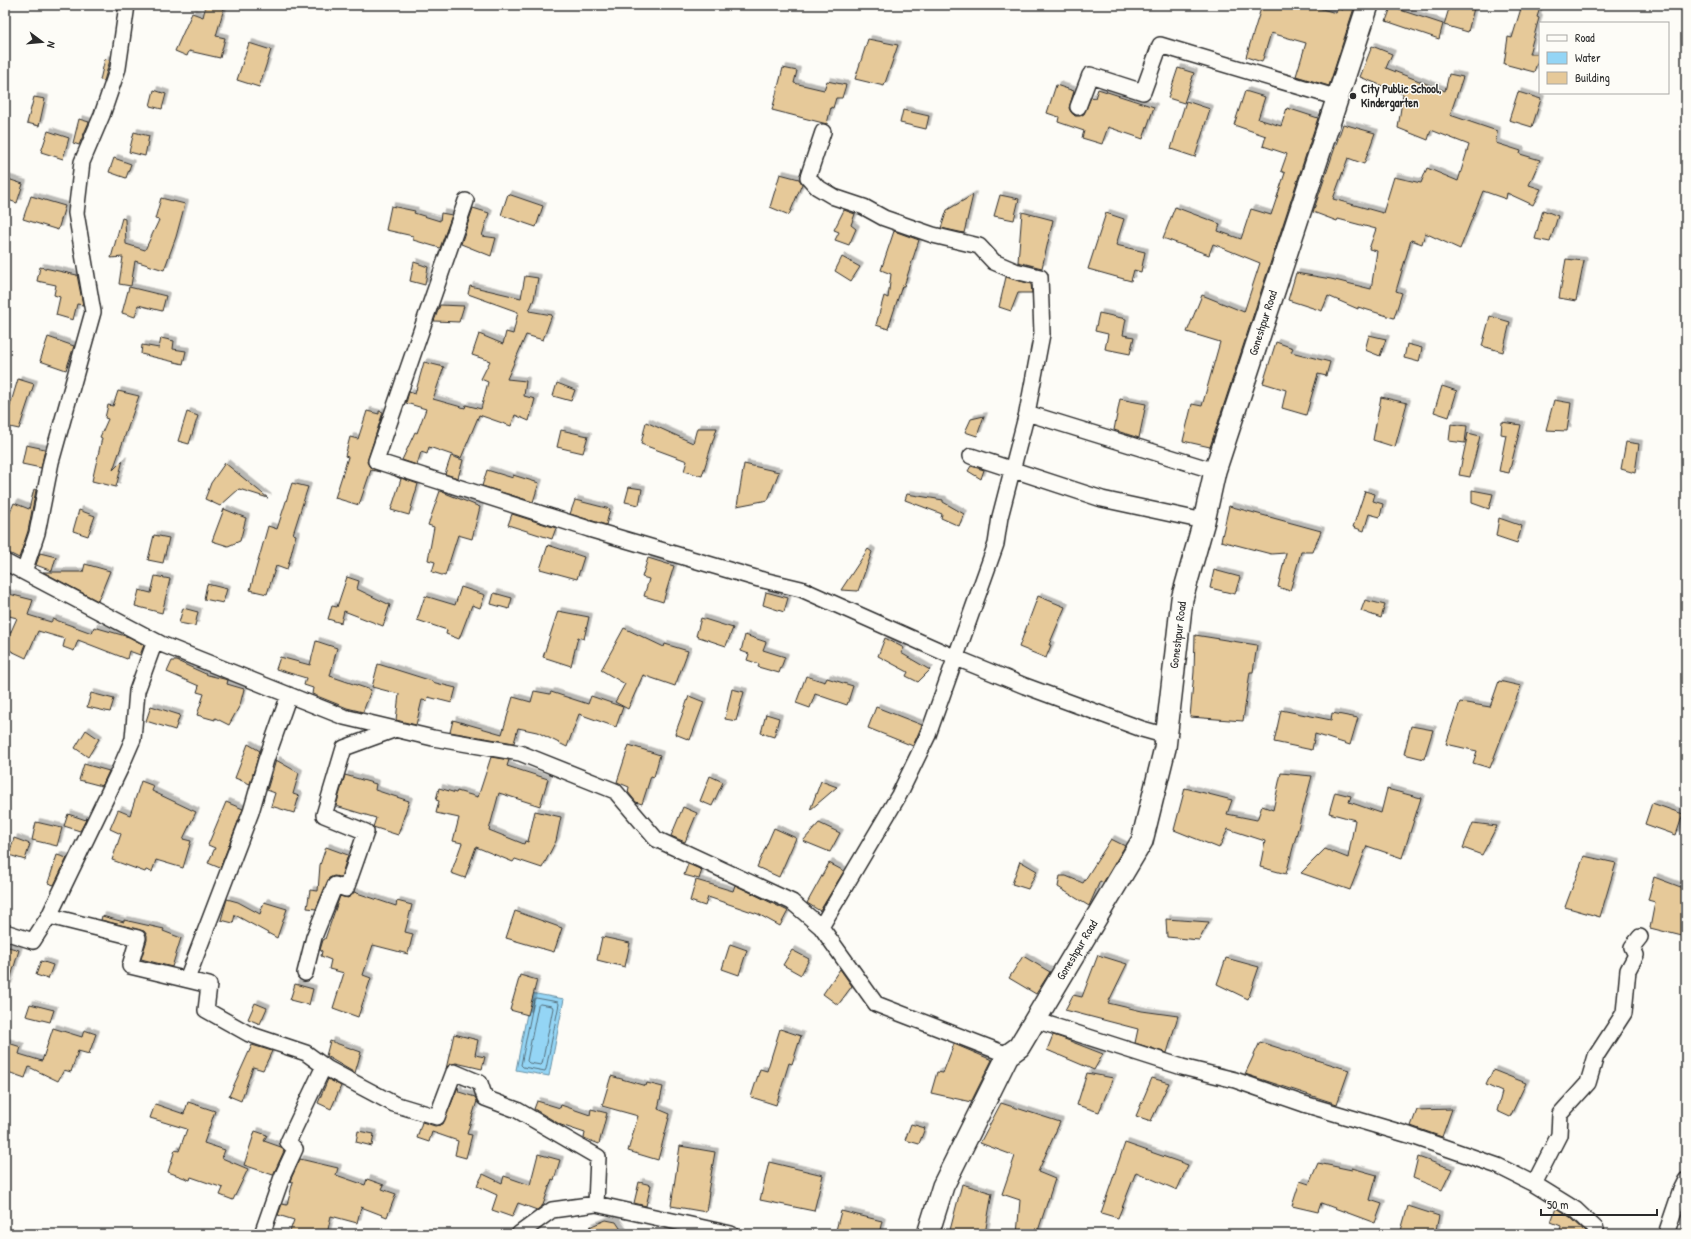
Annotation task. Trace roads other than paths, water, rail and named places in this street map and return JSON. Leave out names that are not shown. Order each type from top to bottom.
[{"type":"street","points":[[24,572],[37,534],[51,462],[93,312],[76,213],[82,162],[102,115],[118,68],[126,5]]},
{"type":"street","name":"Goneshpur Road","points":[[928,1234],[943,1186],[1008,1056],[1019,1047],[1142,841],[1165,748],[1182,599],[1204,521],[1215,471],[1368,5]]},
{"type":"street","points":[[1078,107],[1090,75],[1143,92],[1160,45],[1338,98]]},
{"type":"street","points":[[821,927],[899,795],[928,735],[948,680],[954,657],[988,571],[996,544],[1000,517],[1011,469],[1027,413],[1042,334],[1040,276],[1015,272],[994,262],[978,246],[933,235],[884,218],[864,207],[834,197],[817,187],[808,177],[824,132]]},
{"type":"street","points":[[466,201],[376,462],[589,529],[759,579],[801,589],[954,657],[1025,686],[1142,729],[1166,736]]},
{"type":"street","points":[[1027,413],[1215,471]]},
{"type":"street","points":[[971,456],[1102,499],[1204,521]]},
{"type":"street","points":[[5,562],[155,641],[344,717],[433,738],[520,753],[614,791],[656,839],[792,902],[821,927],[876,1004],[1008,1056]]},
{"type":"street","points":[[5,932],[33,942],[49,916],[133,739],[137,691],[155,641]]},
{"type":"street","points":[[187,979],[251,812],[266,760],[289,695]]},
{"type":"street","points":[[305,973],[314,937],[335,885],[346,889],[366,832],[324,815],[344,748],[396,729]]},
{"type":"street","points":[[49,916],[138,938],[130,966],[209,985],[206,1010],[249,1034],[306,1053],[324,1066],[394,1104],[437,1117],[454,1072],[480,1082],[485,1098],[517,1110],[598,1157],[596,1204]]},
{"type":"street","points":[[1534,1184],[1559,1135],[1560,1114],[1588,1083],[1596,1056],[1624,1013],[1628,970],[1636,955],[1632,947],[1640,937]]},
{"type":"street","points":[[1035,1020],[1182,1067],[1235,1080],[1304,1104],[1409,1135],[1498,1166],[1534,1184],[1576,1210],[1596,1229],[1595,1234]]},
{"type":"street","points":[[262,1234],[282,1177],[295,1149],[288,1142],[324,1066]]},
{"type":"street","points":[[1666,1234],[1681,1190],[1686,1180]]},
{"type":"street","points":[[519,1234],[552,1210],[596,1204],[731,1234]]},
{"type":"water","points":[[531,993],[564,999],[549,1076],[516,1070]]},
{"type":"place","name":"City Public School, Kindergarten","points":[[1353,96]]}]
